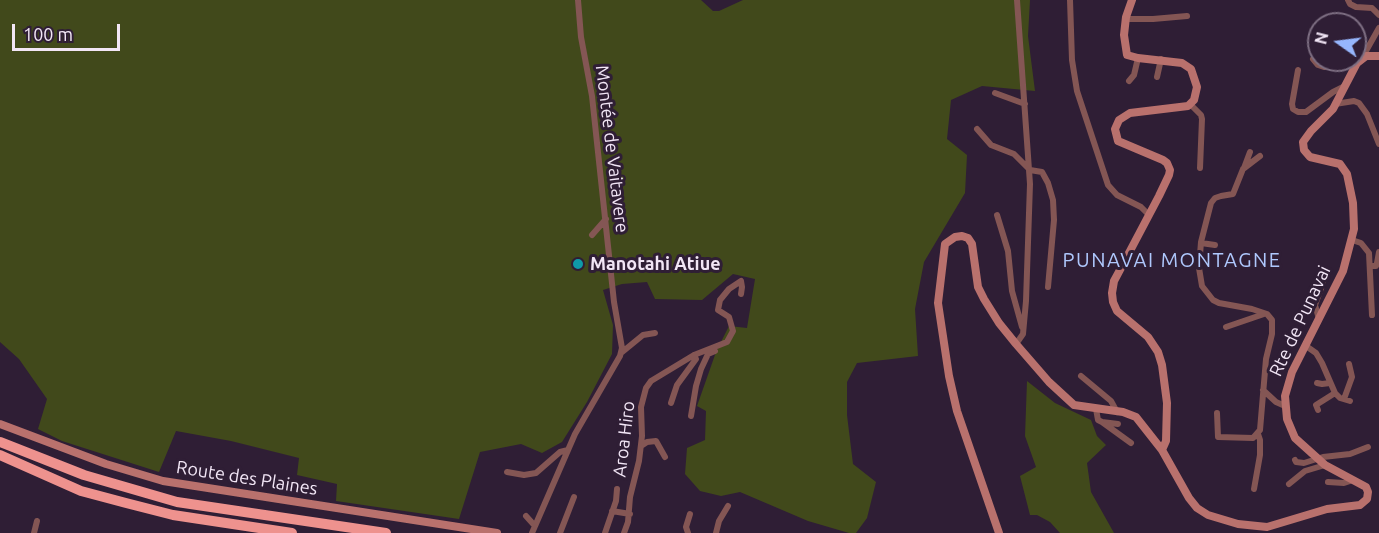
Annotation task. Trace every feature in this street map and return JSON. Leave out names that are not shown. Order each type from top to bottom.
[{"type":"highway","name":"Route des Plaines","points":[[0,442],[84,475],[177,502],[386,533]]},
{"type":"highway","points":[[0,455],[81,490],[126,503],[172,515],[292,533]]},
{"type":"main road","points":[[1132,0],[1124,35],[1127,54],[1138,58],[1182,63],[1191,69],[1197,93],[1190,104],[1180,108],[1130,113],[1116,125],[1115,134],[1118,141],[1154,155],[1169,166],[1169,175],[1114,281],[1112,293],[1117,311],[1148,337],[1158,352],[1167,403],[1166,441],[1162,450]]},
{"type":"main road","name":"Rte de Punavai","points":[[1351,72],[1333,109],[1305,138],[1303,146],[1310,157],[1340,164],[1347,174],[1353,203],[1352,240],[1343,271],[1287,387],[1284,406],[1295,438],[1317,460],[1354,480]]},
{"type":"main road","points":[[999,533],[957,411],[940,323],[938,303],[942,252],[945,244],[954,237],[968,238],[972,244],[978,287],[997,321],[1049,382],[1074,405],[1136,417],[1162,450],[1189,498],[1208,516],[1259,530],[1327,509],[1360,505],[1367,499],[1368,492],[1366,487],[1354,480]]},
{"type":"main road","name":"Route des Plaines","points":[[0,424],[106,464],[163,481],[497,533]]},
{"type":"street","name":"Montée de Vaitavere","points":[[578,0],[581,37],[592,96],[614,303],[622,345],[621,353]]},
{"type":"street","points":[[1016,344],[1023,334],[1028,270],[1030,170],[1017,0]]},
{"type":"street","points":[[1348,0],[1356,7],[1372,8],[1379,15]]},
{"type":"street","points":[[1069,1],[1072,60],[1077,91],[1105,179],[1111,191],[1141,207],[1148,214]]},
{"type":"street","points":[[1126,19],[1187,16]]},
{"type":"street","points":[[1367,45],[1379,28]]},
{"type":"street","points":[[1130,81],[1134,75],[1138,58]]},
{"type":"street","points":[[1158,77],[1161,59]]},
{"type":"street","points":[[1298,70],[1292,104],[1298,112],[1306,112],[1343,87]]},
{"type":"street","points":[[995,93],[1025,104]]},
{"type":"street","points":[[1335,104],[1354,101],[1359,103],[1367,114],[1379,144]]},
{"type":"street","points":[[1190,104],[1202,119],[1200,168]]},
{"type":"street","points":[[977,129],[991,145],[1014,154],[1030,170],[1038,170],[1045,176],[1053,200],[1053,239],[1047,287]]},
{"type":"street","points":[[1250,152],[1233,194],[1221,196],[1211,203],[1201,243],[1198,268],[1202,286],[1213,300],[1265,313],[1272,320],[1273,327],[1266,359],[1261,424],[1258,434],[1260,455],[1254,489]]},
{"type":"street","points":[[1243,169],[1260,156]]},
{"type":"street","points":[[997,215],[1008,251],[1012,291],[1023,334]]},
{"type":"street","points":[[592,235],[606,219]]},
{"type":"street","points":[[1352,240],[1366,248],[1369,253],[1372,315]]},
{"type":"street","points":[[1201,243],[1215,245]]},
{"type":"street","points":[[1370,266],[1376,266],[1379,252]]},
{"type":"street","points":[[692,416],[696,386],[708,354],[732,341],[733,331],[729,317],[718,310],[720,300],[729,289],[741,281],[741,294]]},
{"type":"street","points":[[1319,319],[1315,305],[1323,283]]},
{"type":"street","points":[[1226,327],[1265,313]]},
{"type":"street","name":"Aroa Hiro","points":[[624,533],[630,514],[630,497],[641,446],[641,407],[646,388],[651,381],[694,355],[727,342],[733,331]]},
{"type":"street","points":[[534,530],[568,450],[621,353],[643,335],[655,333]]},
{"type":"street","points":[[1306,345],[1316,353],[1335,393],[1347,400],[1352,377],[1349,364]]},
{"type":"street","points":[[671,403],[680,380],[696,359],[694,355]]},
{"type":"street","points":[[1081,376],[1111,401],[1117,412]]},
{"type":"street","points":[[1317,382],[1330,383]]},
{"type":"street","points":[[1263,390],[1284,406]]},
{"type":"street","points":[[1318,410],[1316,405],[1335,393]]},
{"type":"street","points":[[1096,409],[1096,416],[1102,422],[1131,443]]},
{"type":"street","points":[[1217,413],[1218,437],[1253,438],[1258,434]]},
{"type":"street","points":[[1102,422],[1118,424]]},
{"type":"street","points":[[641,446],[647,442],[656,441],[664,457]]},
{"type":"street","points":[[1295,460],[1299,463],[1317,460],[1323,457],[1350,454],[1368,447]]},
{"type":"street","points":[[507,472],[524,475],[536,473],[560,452],[568,450]]},
{"type":"street","points":[[1288,484],[1298,474],[1325,465]]},
{"type":"street","points":[[1328,482],[1344,483],[1354,480]]},
{"type":"street","points":[[605,533],[616,501],[617,489]]},
{"type":"street","points":[[560,533],[574,497]]},
{"type":"street","points":[[716,533],[728,506]]},
{"type":"street","points":[[612,511],[630,514]]},
{"type":"street","points":[[688,533],[686,527],[690,514]]},
{"type":"street","points":[[526,516],[534,530]]},
{"type":"street","points":[[34,533],[37,521]]},
{"type":"green space","points":[[0,0],[701,0],[713,11],[719,11],[743,0],[1030,0],[1028,36],[1035,91],[982,86],[951,100],[947,139],[967,155],[965,193],[924,262],[915,309],[918,356],[857,363],[847,382],[847,415],[853,464],[876,482],[867,518],[856,533],[808,521],[740,492],[721,496],[700,491],[685,474],[687,448],[705,440],[706,411],[697,406],[716,352],[729,326],[747,328],[755,279],[733,274],[702,300],[655,299],[647,282],[622,284],[603,290],[613,325],[612,354],[587,402],[562,442],[542,453],[521,444],[480,452],[459,519],[336,501],[337,484],[297,475],[299,458],[231,441],[176,431],[159,472],[62,441],[38,429],[47,399],[19,359],[0,342]]},
{"type":"green space","points":[[1027,381],[1055,403],[1091,420],[1097,436],[1106,445],[1087,463],[1091,492],[1114,533],[1060,533],[1050,522],[1037,515],[1030,515],[1020,476],[1036,467],[1025,436]]},
{"type":"place","name":"Manotahi Atiue","points":[[578,264]]},
{"type":"district","name":"PUNAVAI MONTAGNE","points":[[1172,260]]}]
